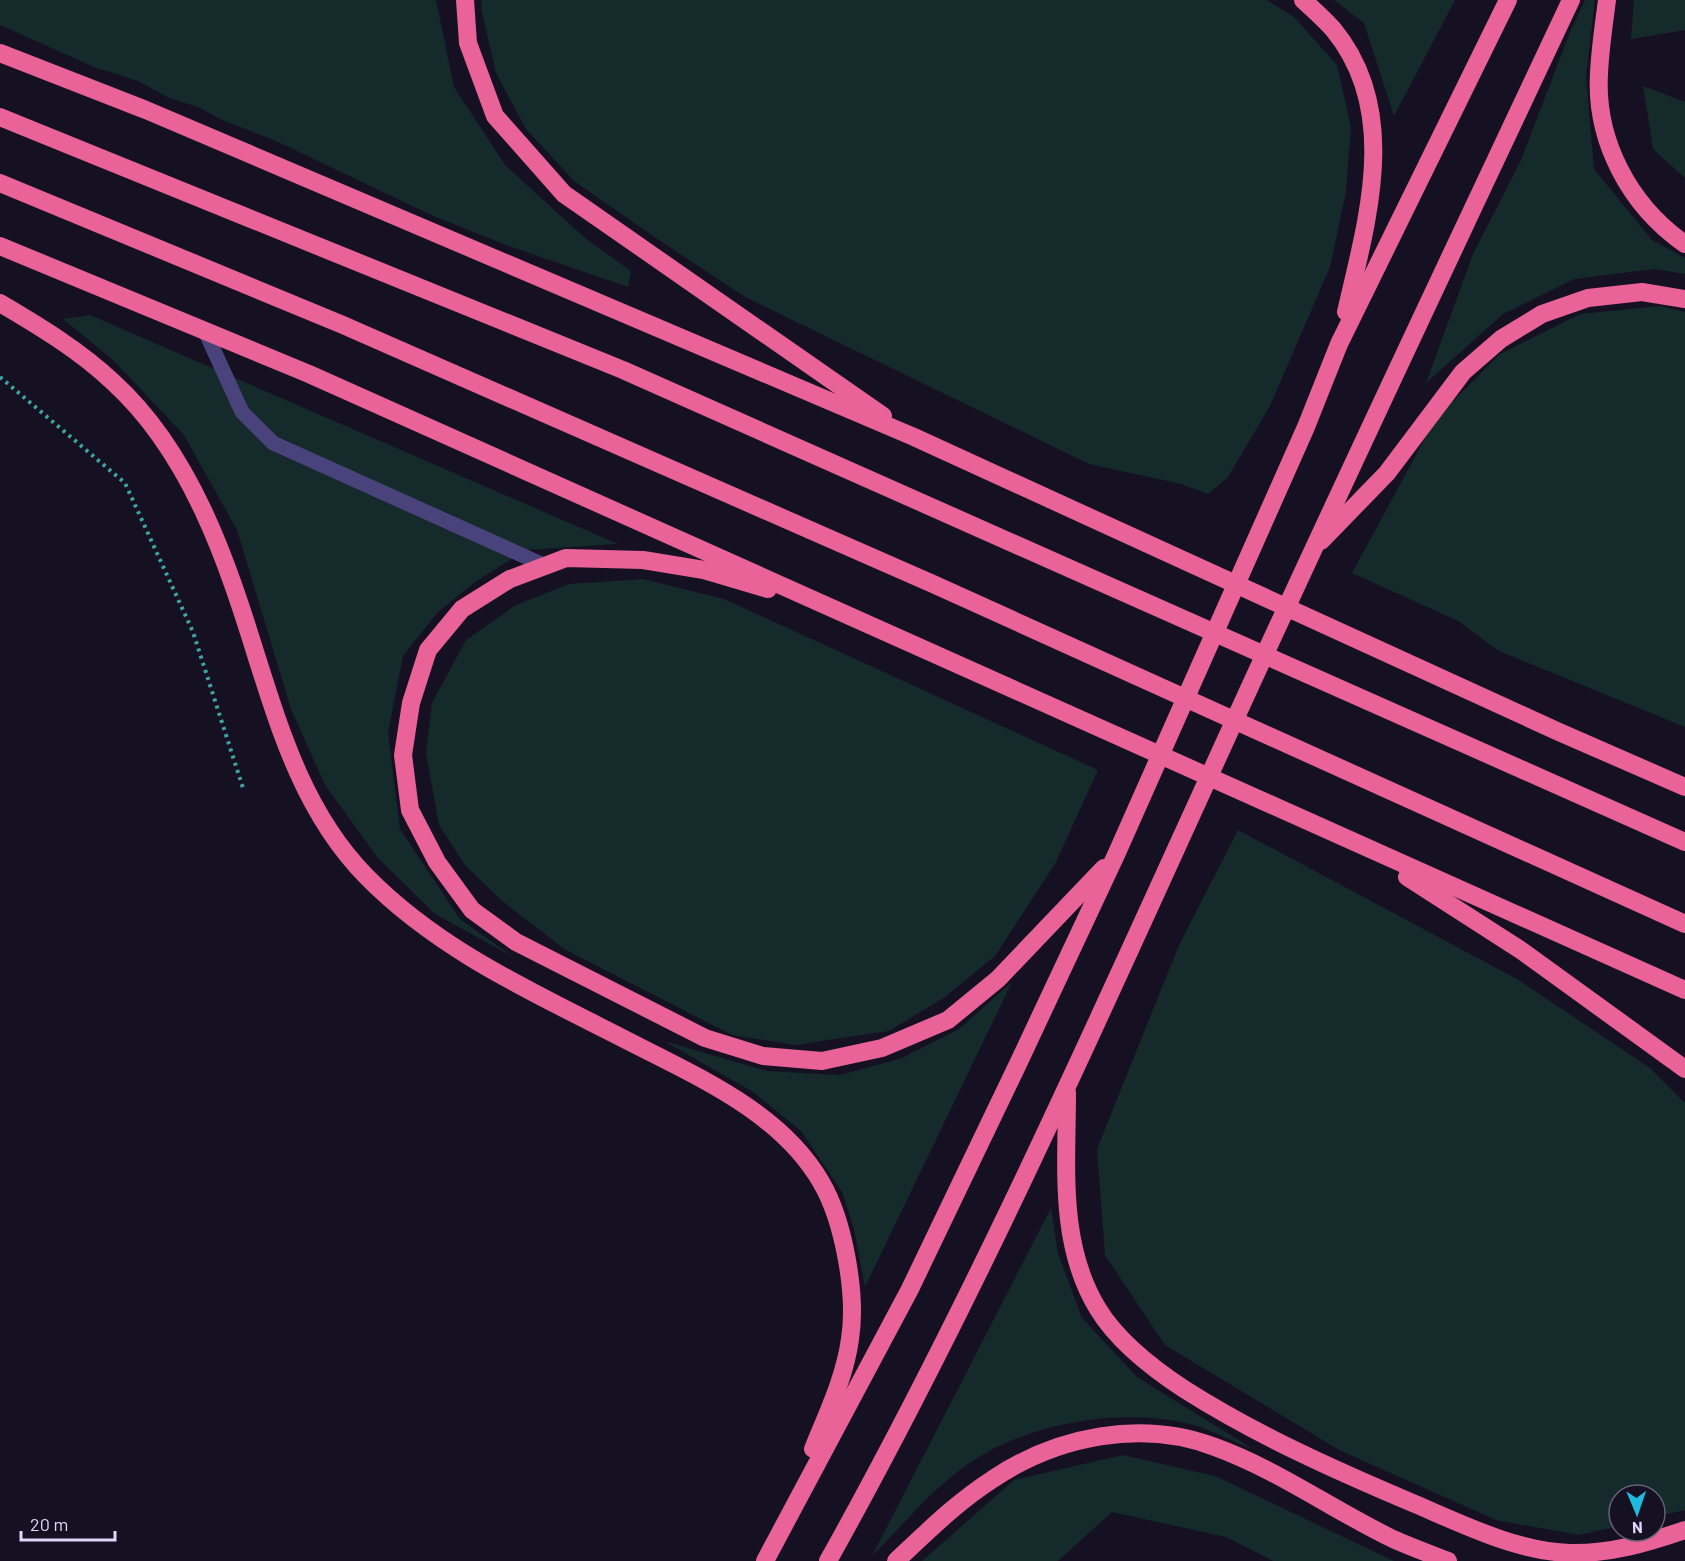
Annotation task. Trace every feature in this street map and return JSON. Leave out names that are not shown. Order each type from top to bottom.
[{"type":"highway","points":[[465,0],[468,43],[495,116],[564,194],[914,437]]},
{"type":"highway","points":[[1303,0],[1334,30],[1357,68],[1372,117],[1371,202],[1338,344]]},
{"type":"highway","points":[[765,1561],[910,1289],[1087,898],[1116,855],[1306,427],[1338,344],[1508,0]]},
{"type":"highway","points":[[828,1561],[961,1307],[1067,1086],[1356,456],[1571,0]]},
{"type":"highway","points":[[1607,0],[1598,76],[1603,125],[1617,169],[1641,204],[1685,244]]},
{"type":"highway","points":[[0,53],[146,110],[914,437],[1559,732],[1685,787]]},
{"type":"highway","points":[[0,117],[623,370],[1685,842]]},
{"type":"highway","points":[[0,183],[343,325],[933,584],[1685,924]]},
{"type":"highway","points":[[0,246],[309,374],[1685,990]]},
{"type":"highway","points":[[1312,551],[1388,473],[1463,372],[1502,339],[1542,314],[1588,298],[1642,292],[1685,299]]},
{"type":"highway","points":[[0,303],[55,336],[114,382],[150,423],[184,474],[230,573],[282,735],[303,786],[331,834],[364,875],[407,914],[448,944],[509,979],[710,1083],[757,1113],[793,1146],[821,1182],[838,1225],[850,1275],[850,1339],[836,1392],[784,1523]]},
{"type":"highway","points":[[836,609],[704,570],[643,560],[566,558],[510,579],[462,609],[428,650],[411,703],[404,755],[410,810],[437,862],[472,910],[516,942],[705,1038],[763,1056],[822,1061],[882,1048],[948,1020],[998,979],[1087,898]]},
{"type":"highway","points":[[1353,843],[1522,951],[1685,1070]]},
{"type":"highway","points":[[1067,1086],[1067,1213],[1078,1269],[1098,1310],[1132,1350],[1184,1388],[1251,1426],[1360,1481],[1499,1540],[1569,1553],[1636,1547],[1685,1530]]},
{"type":"highway","points":[[896,1561],[947,1512],[994,1478],[1042,1454],[1094,1436],[1151,1432],[1214,1446],[1394,1539],[1448,1561]]},
{"type":"lane","points":[[205,331],[242,412],[273,443],[546,566]]},
{"type":"path","points":[[0,377],[125,483],[193,632],[243,788]]},
{"type":"green space","points":[[0,0],[436,0],[454,87],[505,165],[585,238],[631,271],[628,287],[506,245],[431,215],[274,140],[222,120],[198,107],[169,98],[138,81],[94,67],[0,25]]},
{"type":"green space","points":[[482,0],[1267,0],[1294,17],[1337,65],[1351,127],[1346,192],[1330,267],[1270,406],[1228,477],[1208,494],[1181,484],[1089,464],[745,297],[574,181],[526,129],[496,73],[481,8]]},
{"type":"green space","points":[[1334,0],[1455,0],[1394,116],[1364,23]]},
{"type":"green space","points":[[1585,0],[1595,0],[1586,76],[1594,169],[1652,240],[1685,258],[1685,274],[1655,269],[1574,279],[1503,314],[1426,383],[1473,254],[1521,160],[1570,32]]},
{"type":"green space","points":[[1634,0],[1685,0],[1685,30],[1631,39]]},
{"type":"green space","points":[[1643,86],[1685,102],[1685,178],[1653,149]]},
{"type":"green space","points":[[1660,306],[1685,312],[1685,727],[1499,651],[1458,621],[1352,573],[1436,418],[1500,354],[1580,314]]},
{"type":"green space","points":[[90,315],[618,544],[526,550],[475,582],[437,613],[403,656],[388,733],[400,829],[460,919],[515,958],[435,914],[378,858],[325,785],[291,709],[237,530],[184,435],[113,360],[63,319]]},
{"type":"green space","points":[[643,579],[724,599],[1098,770],[1055,864],[995,956],[945,997],[889,1031],[796,1045],[732,1035],[564,949],[501,900],[465,865],[439,825],[426,753],[432,703],[466,640],[516,605],[569,584]]},
{"type":"green space","points":[[1238,830],[1517,979],[1650,1068],[1685,1103],[1685,1510],[1667,1514],[1667,1483],[1607,1483],[1607,1529],[1579,1535],[1496,1520],[1339,1450],[1165,1345],[1105,1255],[1097,1149],[1179,945]]},
{"type":"green space","points":[[1012,982],[865,1287],[854,1229],[842,1192],[801,1131],[753,1092],[664,1041],[767,1071],[840,1075],[902,1058],[959,1029]]},
{"type":"green space","points":[[1051,1208],[1058,1253],[1082,1318],[1137,1377],[1253,1449],[1199,1427],[1153,1418],[1095,1419],[1037,1431],[983,1454],[948,1479],[872,1556]]},
{"type":"green space","points":[[1123,1455],[1215,1476],[1394,1561],[1273,1561],[1226,1537],[1112,1512],[1058,1561],[922,1561],[1014,1480]]}]
